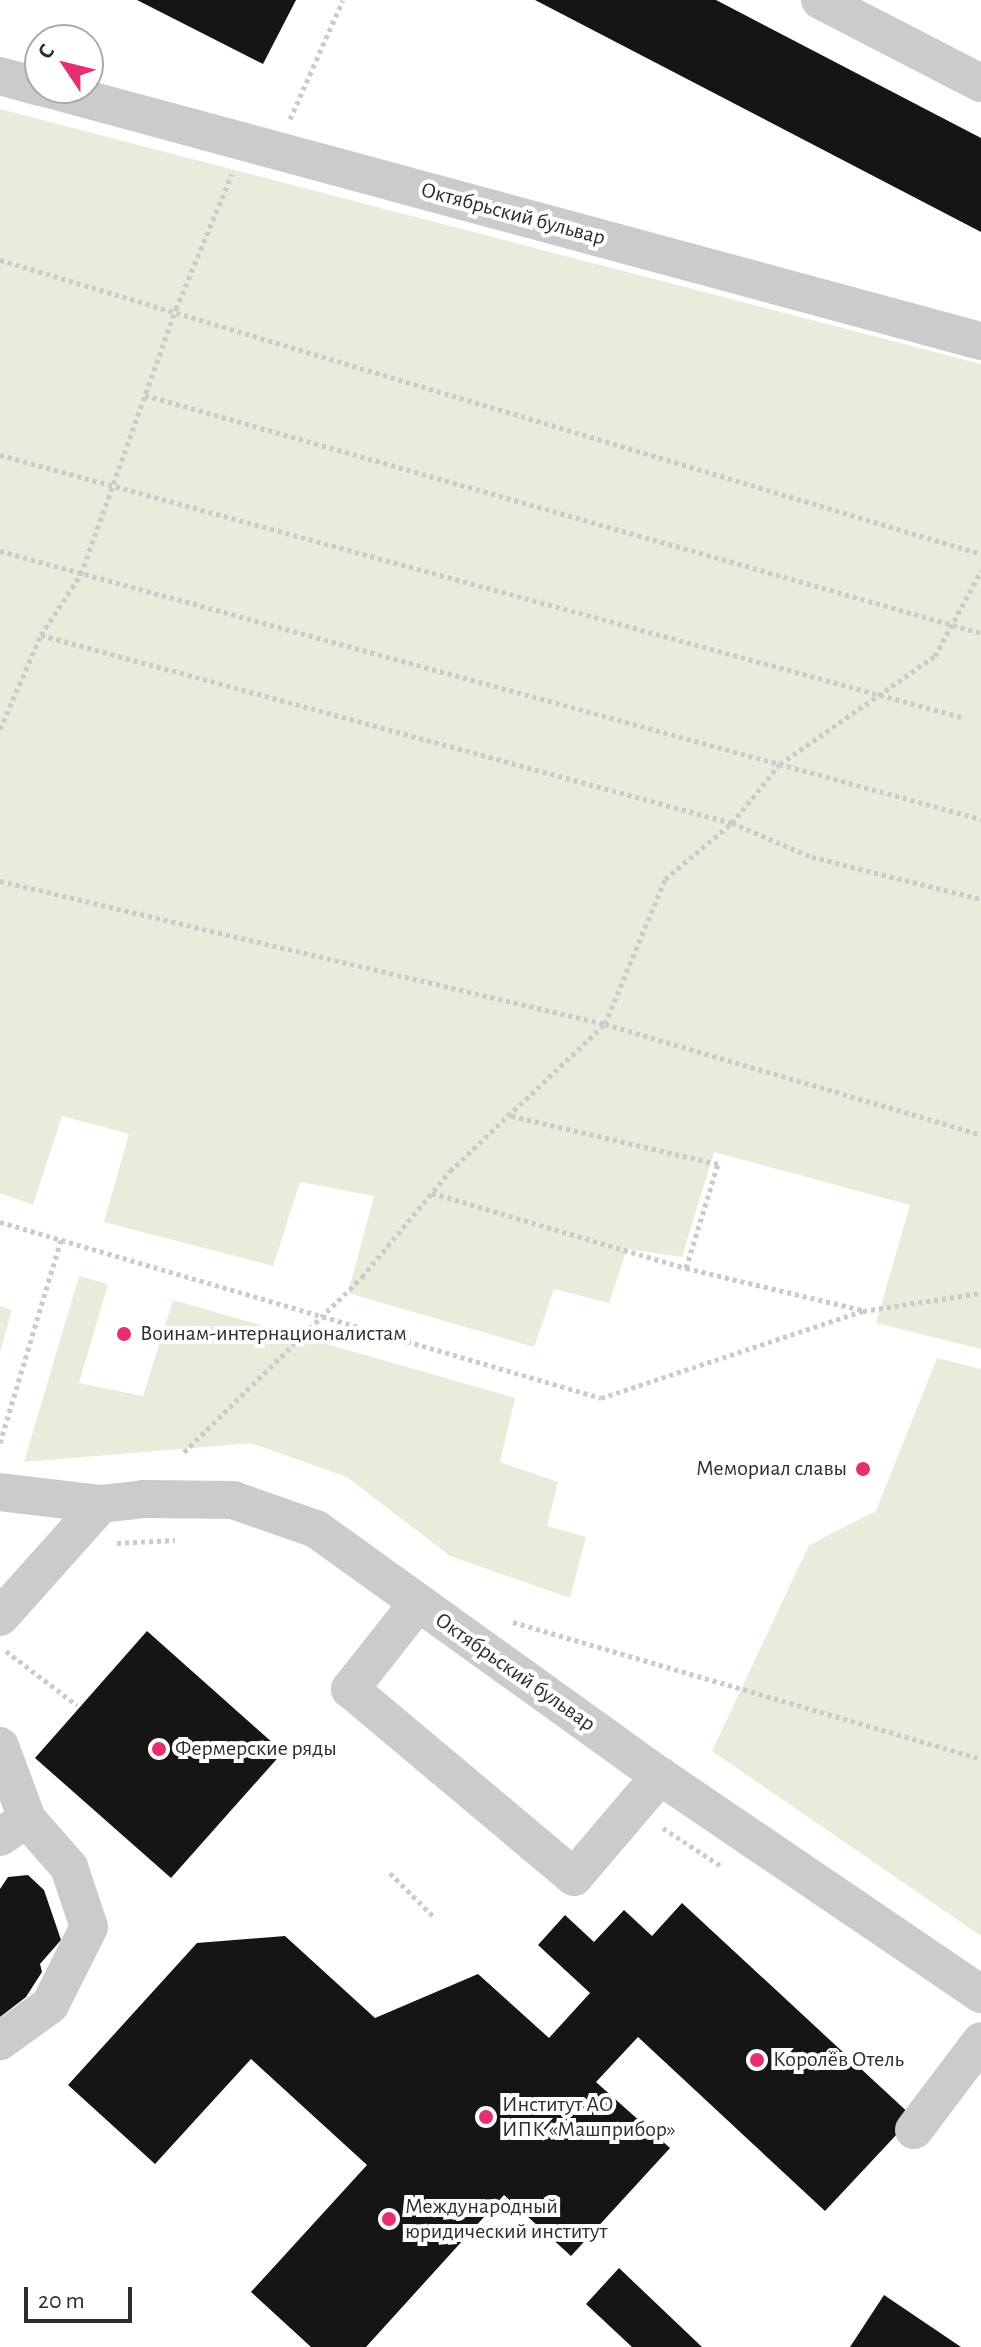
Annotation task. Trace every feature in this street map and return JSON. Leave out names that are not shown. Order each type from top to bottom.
[{"type":"street","points":[[820,0],[981,83]]},
{"type":"street","name":"Октябрьский бульвар","points":[[0,76],[24,82]]},
{"type":"street","name":"Октябрьский бульвар","points":[[104,104],[981,341]]},
{"type":"street","name":"Октябрьский бульвар","points":[[0,1492],[101,1504],[144,1499],[233,1500],[316,1529],[660,1776],[981,1994]]},
{"type":"street","points":[[2,1634],[101,1504]]},
{"type":"street","points":[[418,1603],[350,1689],[574,1877],[660,1776]]},
{"type":"street","points":[[0,1746],[14,1828],[69,1867],[89,1927],[50,2005],[0,2041]]},
{"type":"street","points":[[914,2130],[981,2041]]},
{"type":"path","points":[[288,123],[343,0]]},
{"type":"path","points":[[0,729],[41,635],[81,574],[176,309],[233,173]]},
{"type":"path","points":[[0,260],[176,309],[981,554]]},
{"type":"path","points":[[145,395],[981,633]]},
{"type":"path","points":[[0,455],[965,718]]},
{"type":"path","points":[[0,551],[981,819]]},
{"type":"path","points":[[184,1452],[320,1318],[507,1115],[605,1024],[665,879],[732,823],[780,764],[935,656],[955,625],[981,571]]},
{"type":"path","points":[[41,635],[732,823],[812,857],[981,899]]},
{"type":"path","points":[[0,881],[605,1024],[981,1135]]},
{"type":"path","points":[[507,1115],[718,1164],[686,1268]]},
{"type":"path","points":[[432,1193],[686,1268],[863,1311]]},
{"type":"path","points":[[0,1222],[601,1398],[863,1311],[981,1293]]},
{"type":"path","points":[[0,1443],[61,1240]]},
{"type":"path","points":[[109,1543],[183,1539]]},
{"type":"path","points":[[502,1618],[981,1759]]},
{"type":"path","points":[[2,1634],[77,1705]]},
{"type":"path","points":[[633,1808],[724,1868]]},
{"type":"path","points":[[390,1873],[435,1918]]},
{"type":"green space","points":[[0,109],[981,364],[981,1349],[876,1323],[910,1205],[714,1152],[682,1257],[627,1249],[609,1303],[554,1289],[534,1347],[348,1293],[374,1196],[300,1182],[273,1266],[104,1222],[129,1134],[62,1116],[33,1205],[0,1193]]},
{"type":"green space","points":[[79,1276],[108,1284],[79,1383],[143,1396],[173,1300],[515,1398],[500,1462],[558,1482],[547,1526],[586,1537],[570,1598],[450,1556],[347,1477],[251,1443],[24,1462]]},
{"type":"green space","points":[[0,1306],[12,1310],[0,1352]]},
{"type":"green space","points":[[937,1358],[981,1369],[981,1936],[712,1751],[809,1545],[876,1511]]},
{"type":"building","points":[[137,0],[296,0],[263,64]]},
{"type":"building","points":[[535,0],[716,0],[981,138],[981,232]]},
{"type":"building","name":"Фермерские ряды","points":[[147,1631],[283,1752],[171,1878],[35,1758]]},
{"type":"building","points":[[28,1875],[44,1890],[61,1940],[40,1964],[42,1972],[26,1997],[0,2017],[0,1889],[8,1877]]},
{"type":"building","points":[[682,1903],[913,2117],[825,2211],[638,2037],[596,2082],[670,2148],[571,2256],[504,2195],[366,2347],[311,2347],[251,2292],[367,2165],[251,2059],[155,2164],[68,2085],[197,1943],[285,1936],[375,2018],[478,1974],[549,2038],[590,1993],[538,1945],[565,1915],[594,1942],[624,1910],[652,1936]]},
{"type":"building","points":[[619,2268],[702,2347],[632,2347],[586,2304]]},
{"type":"building","points":[[884,2295],[961,2347],[850,2347]]},
{"type":"place","name":"Воинам-интернационалистам","points":[[124,1334]]},
{"type":"place","name":"Мемориал славы","points":[[863,1469]]},
{"type":"place","name":"Фермерские ряды","points":[[159,1749]]},
{"type":"place","name":"Королёв Отель","points":[[757,2060]]},
{"type":"place","name":"Институт АО ИПК «Машприбор»","points":[[486,2117]]},
{"type":"place","name":"Международный юридический институт","points":[[389,2219]]}]
